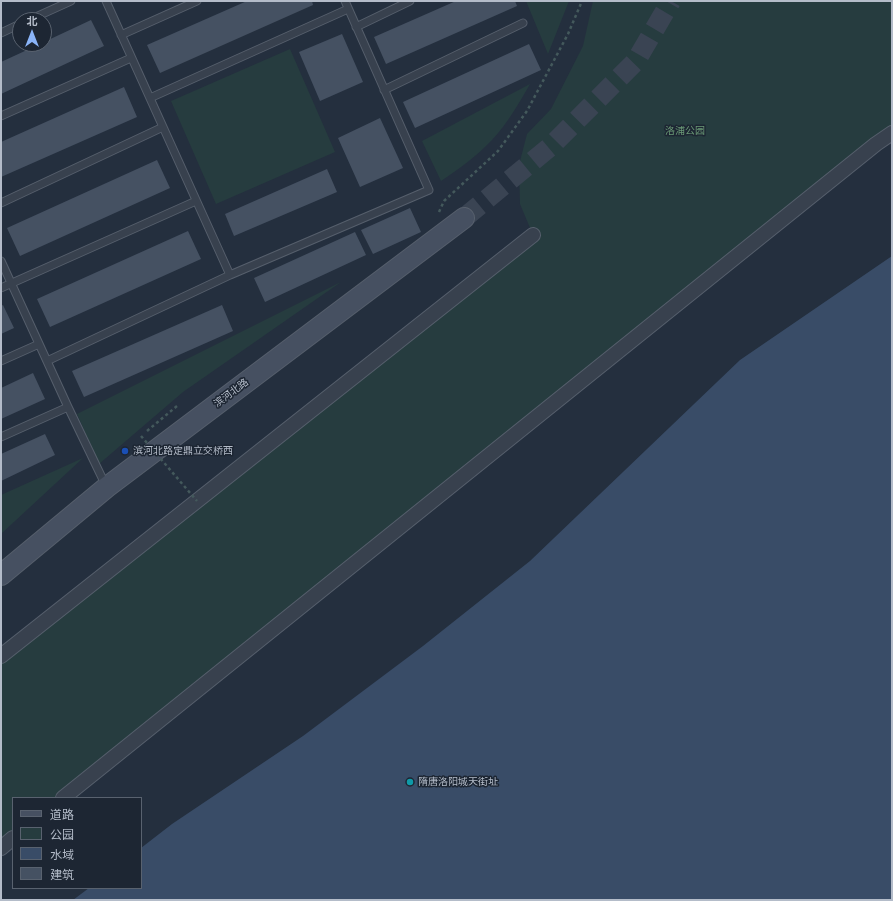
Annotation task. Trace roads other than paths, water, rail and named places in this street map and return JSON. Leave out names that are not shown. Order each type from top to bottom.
[{"type":"main road","name":"滨河北路","points":[[1,575],[107,487],[464,218]]},
{"type":"street","points":[[64,797],[851,164],[892,133]]},
{"type":"street","points":[[1,656],[533,235]]},
{"type":"street","points":[[1,848],[12,839]]},
{"type":"lane","points":[[47,12],[71,1]]},
{"type":"lane","points":[[106,1],[230,275]]},
{"type":"lane","points":[[121,35],[197,1]]},
{"type":"lane","points":[[47,361],[230,275],[429,190],[344,1]]},
{"type":"lane","points":[[356,27],[410,1]]},
{"type":"lane","points":[[150,98],[348,9]]},
{"type":"lane","points":[[384,90],[523,23]]},
{"type":"lane","points":[[1,33],[12,28]]},
{"type":"lane","points":[[1,116],[131,58]]},
{"type":"lane","points":[[1,203],[163,127]]},
{"type":"lane","points":[[1,288],[196,201]]},
{"type":"lane","points":[[1,261],[68,407],[107,487]]},
{"type":"lane","points":[[1,361],[39,344]]},
{"type":"lane","points":[[1,437],[68,407]]},
{"type":"water","points":[[892,256],[892,900],[73,900],[88,889],[142,889],[142,847],[172,824],[303,736],[423,646],[530,561],[740,360]]},
{"type":"tunnel","points":[[464,218],[551,146],[636,61],[671,1]]},
{"type":"place","name":"滨河北路定鼎立交桥西","points":[[125,451]]},
{"type":"place","name":"隋唐洛阳城天街址","points":[[410,782]]},
{"type":"park label","name":"洛浦公园","points":[[685,131]]}]
